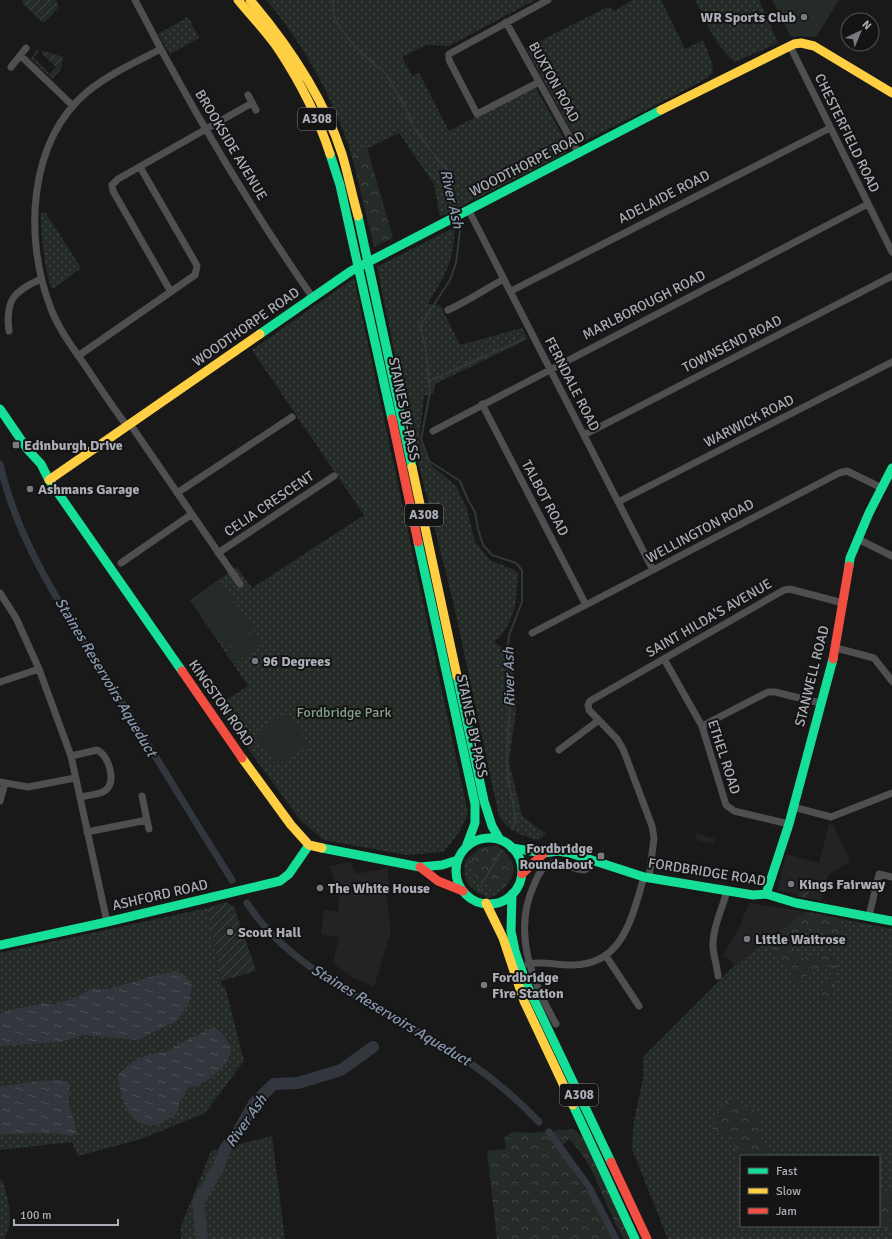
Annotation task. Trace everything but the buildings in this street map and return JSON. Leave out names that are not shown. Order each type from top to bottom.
[{"type":"main road","name":"STAINES BY-PASS","points":[[238,0],[278,48],[305,93],[316,115],[330,152],[340,185],[475,804],[474,823],[466,847]]},
{"type":"main road","name":"STAINES BY-PASS","points":[[250,0],[278,34],[298,63],[328,117],[342,154],[373,281],[484,801],[492,826],[500,840]]},
{"type":"main road","name":"WOODTHORPE ROAD","points":[[49,480],[351,271],[725,77],[790,46],[801,43],[814,46],[892,92]]},
{"type":"main road","name":"KINGSTON ROAD","points":[[0,409],[28,450],[41,464],[49,480],[253,773],[291,826],[309,845]]},
{"type":"main road","name":"STANWELL ROAD","points":[[766,894],[789,824],[820,703],[836,648],[850,558],[892,468]]},
{"type":"main road","points":[[490,838],[500,840],[512,848],[519,857],[522,874],[520,882],[512,894],[498,902],[486,903],[472,899],[463,891],[457,880],[456,871],[458,860],[466,847],[479,840],[490,838]]},
{"type":"main road","points":[[309,845],[420,867],[442,865],[458,860]]},
{"type":"main road","name":"ASHFORD ROAD","points":[[0,945],[107,922],[280,881],[289,874],[309,845]]},
{"type":"main road","name":"FORDBRIDGE ROAD","points":[[512,848],[544,853],[558,851],[570,853],[647,878],[753,895],[766,894],[796,903],[892,921]]},
{"type":"main road","points":[[522,874],[544,853]]},
{"type":"main road","points":[[420,867],[438,881],[463,891]]},
{"type":"main road","name":"A308","points":[[512,894],[511,931],[515,950],[526,983],[647,1239]]},
{"type":"main road","name":"A308","points":[[486,903],[496,917],[515,982],[635,1239]]},
{"type":"street","name":"BROOKSIDE AVENUE","points":[[135,0],[160,49],[206,129],[278,248],[313,298]]},
{"type":"street","points":[[539,82],[477,114],[449,60],[449,54],[548,0]]},
{"type":"street","name":"BUXTON ROAD","points":[[506,22],[579,154]]},
{"type":"street","name":"CHESTERFIELD ROAD","points":[[790,46],[892,252]]},
{"type":"street","points":[[11,67],[26,48]]},
{"type":"street","name":"CELIA CRESCENT","points":[[160,49],[96,86],[73,106],[58,126],[49,144],[37,190],[35,206],[36,240],[42,279],[55,317],[78,356],[192,514],[240,584]]},
{"type":"street","points":[[21,56],[73,106]]},
{"type":"street","points":[[248,95],[256,110]]},
{"type":"street","points":[[171,292],[113,191],[115,182],[252,102]]},
{"type":"street","name":"ADELAIDE ROAD","points":[[511,291],[830,128]]},
{"type":"street","points":[[78,356],[195,275],[197,266],[140,167]]},
{"type":"street","name":"MARLBOROUGH ROAD","points":[[433,431],[482,404],[868,204]]},
{"type":"street","name":"FERNDALE ROAD","points":[[461,213],[511,291],[654,570]]},
{"type":"street","name":"TOWNSEND ROAD","points":[[584,435],[892,276]]},
{"type":"street","points":[[9,331],[7,313],[14,296],[21,290],[42,279]]},
{"type":"street","points":[[448,310],[472,299],[486,288],[504,279]]},
{"type":"street","name":"WARWICK ROAD","points":[[618,502],[892,362]]},
{"type":"street","name":"TALBOT ROAD","points":[[482,404],[586,605]]},
{"type":"street","points":[[177,493],[292,417]]},
{"type":"street","name":"WELLINGTON ROAD","points":[[532,633],[839,473],[847,471],[882,488]]},
{"type":"street","name":"CELIA CRESCENT","points":[[218,553],[334,476]]},
{"type":"street","points":[[122,563],[192,514]]},
{"type":"street","points":[[858,539],[892,556]]},
{"type":"street","name":"SAINT HILDA'S AVENUE","points":[[599,720],[589,710],[588,705],[594,698],[784,590],[790,589],[843,603]]},
{"type":"street","points":[[0,593],[16,618],[39,669],[70,756],[107,922]]},
{"type":"street","points":[[836,648],[874,658],[892,681]]},
{"type":"street","name":"ETHEL ROAD","points":[[664,659],[702,726],[726,805],[734,811],[789,824]]},
{"type":"street","points":[[0,682],[39,669]]},
{"type":"street","points":[[702,726],[768,692],[775,692],[820,703]]},
{"type":"street","points":[[528,964],[539,962],[572,965],[591,962],[606,956],[622,940],[647,878],[654,838],[652,826],[623,749],[617,739],[599,720],[559,750]]},
{"type":"street","points":[[70,756],[97,750],[106,757],[112,780],[107,789],[80,797]]},
{"type":"street","points":[[0,801],[2,783],[28,787],[75,778]]},
{"type":"street","points":[[793,807],[831,817],[892,793]]},
{"type":"street","points":[[142,796],[149,829]]},
{"type":"street","points":[[87,832],[147,820]]},
{"type":"street","points":[[556,1024],[542,997],[528,964],[524,932],[528,900],[541,869],[548,864],[555,863],[585,870],[589,867],[591,860]]},
{"type":"street","points":[[869,916],[876,874],[892,876]]},
{"type":"street","points":[[719,971],[713,942],[717,917],[724,905],[727,890]]},
{"type":"street","points":[[606,956],[639,1006]]},
{"type":"shaded area","points":[[829,824],[834,825],[850,862],[828,875],[821,901],[777,890],[786,854],[819,863]]},
{"type":"shaded area","points":[[695,833],[715,839],[714,844],[697,840]]},
{"type":"shaded area","points":[[351,862],[355,874],[387,868],[390,892],[386,893],[391,931],[374,987],[351,977],[333,963],[339,937],[321,935],[324,910],[338,912],[339,900],[330,866]]},
{"type":"shaded area","points":[[749,903],[807,912],[735,965],[723,955],[739,928]]},
{"type":"green space","points":[[22,0],[56,0],[59,7],[45,22],[42,22],[23,4]]},
{"type":"green space","points":[[266,0],[535,0],[449,46],[426,45],[402,57],[412,76],[419,73],[449,131],[535,86],[567,144],[566,153],[440,217],[434,184],[399,133],[352,156],[345,135],[327,94],[306,54]]},
{"type":"green space","points":[[632,0],[661,0],[685,49],[703,40],[712,63],[713,72],[707,78],[691,87],[585,141],[575,138],[526,48],[608,7],[615,11]]},
{"type":"green space","points":[[695,0],[759,0],[778,43],[735,62],[722,49],[707,25]]},
{"type":"green space","name":"WR Sports Club","points":[[772,0],[839,0],[816,37],[791,37]]},
{"type":"green space","points":[[188,17],[199,38],[170,54],[158,34]]},
{"type":"green space","points":[[37,49],[39,51],[33,57],[50,74],[56,67],[41,53],[44,51],[63,57],[61,69],[52,79],[31,59]]},
{"type":"green space","points":[[367,148],[393,238],[374,247],[352,156]]},
{"type":"green space","points":[[45,212],[81,268],[53,289],[51,287],[46,269],[42,241],[41,213]]},
{"type":"green space","points":[[455,227],[448,268],[428,304],[440,305],[460,345],[522,328],[528,339],[435,384],[434,393],[424,396],[419,440],[431,465],[456,486],[467,509],[475,542],[490,560],[514,570],[518,574],[516,603],[511,620],[501,635],[494,642],[511,654],[517,703],[509,762],[522,816],[546,834],[538,840],[526,837],[511,829],[499,816],[453,601],[413,442],[377,267]]},
{"type":"green space","name":"Fordbridge Park","points":[[354,278],[468,813],[459,833],[443,852],[406,855],[324,840],[300,820],[217,706],[248,686],[190,600],[237,567],[252,588],[364,515],[252,350]]},
{"type":"green space","points":[[219,580],[254,630],[225,649],[190,600]]},
{"type":"green space","points":[[255,631],[264,643],[234,664],[226,651]]},
{"type":"green space","points":[[287,712],[309,745],[276,766],[255,733]]},
{"type":"green space","points":[[497,845],[508,856],[514,871],[512,877],[502,890],[493,889],[474,875],[471,860],[480,848]]},
{"type":"green space","points":[[480,848],[471,860],[493,889],[502,890],[496,895],[488,898],[468,884],[464,869],[465,861]]},
{"type":"green space","points":[[804,877],[812,879],[807,898],[798,896]]},
{"type":"green space","points":[[226,902],[234,907],[256,971],[221,981],[207,908]]},
{"type":"green space","points":[[207,908],[222,987],[225,986],[244,1061],[205,1113],[141,1139],[78,1156],[72,1142],[0,1150],[0,1134],[55,1133],[71,1136],[71,1113],[68,1088],[40,1081],[0,1086],[0,1046],[62,1042],[83,1035],[137,1040],[160,1028],[146,978],[108,989],[92,988],[76,997],[55,1004],[44,1003],[5,1011],[0,1014],[0,953]]},
{"type":"green space","points":[[807,912],[892,929],[892,1239],[668,1239],[632,1149],[634,1120],[643,1079],[643,1057],[735,965]]},
{"type":"green space","points":[[807,912],[843,919],[842,945],[839,950],[819,930],[808,929],[799,932],[795,940],[793,952],[798,958],[810,958],[828,953],[838,961],[832,998],[821,999],[815,1003],[833,969],[830,964],[825,965],[807,975],[800,985],[785,968],[767,941]]},
{"type":"green space","points":[[730,1100],[735,1101],[761,1115],[761,1133],[769,1150],[768,1155],[740,1155],[739,1173],[735,1147],[731,1136],[721,1135],[712,1129],[718,1110]]},
{"type":"green space","points":[[571,1129],[576,1131],[583,1138],[631,1239],[624,1239],[586,1160],[578,1148],[569,1139],[559,1149],[595,1204],[612,1239],[497,1239],[487,1151],[506,1149],[504,1138],[512,1132],[534,1133]]},
{"type":"green space","points":[[272,1136],[285,1239],[181,1239],[181,1226],[211,1151]]},
{"type":"green space","points":[[0,1180],[3,1181],[10,1210],[9,1225],[4,1239],[0,1239]]},
{"type":"green space","points":[[880,1193],[892,1194],[892,1231],[880,1225]]},
{"type":"water","points":[[175,971],[185,975],[192,986],[189,1004],[176,1021],[137,1040],[83,1035],[62,1042],[0,1046],[0,1014],[5,1011],[44,1003],[55,1004],[76,997],[92,988],[108,989]]},
{"type":"water","points":[[214,1027],[221,1033],[230,1045],[229,1057],[221,1069],[199,1085],[189,1087],[179,1103],[177,1114],[155,1125],[146,1125],[138,1122],[127,1109],[123,1101],[118,1076],[134,1061],[147,1055],[168,1052],[177,1045]]},
{"type":"water","points":[[61,1080],[69,1084],[69,1103],[77,1133],[71,1136],[55,1133],[0,1134],[0,1086]]},
{"type":"waterway","name":"River Ash","points":[[333,0],[334,17],[339,26],[356,48],[386,74],[405,106],[414,127],[437,159],[447,169],[456,212]]},
{"type":"waterway","name":"River Ash","points":[[458,218],[460,230],[456,263],[450,280],[420,326],[426,350],[430,392],[421,439],[429,461],[460,481],[475,512],[483,545],[492,555],[516,563],[522,570],[522,602],[509,635],[507,655],[507,683],[510,701],[507,757],[508,779],[516,819],[512,830]]},
{"type":"waterway","points":[[429,381],[524,339]]},
{"type":"waterway","name":"Staines Reservoirs Aqueduct","points":[[0,464],[20,526],[49,584],[82,640],[232,880]]},
{"type":"waterway","name":"River Ash","points":[[478,891],[501,851]]},
{"type":"waterway","name":"Staines Reservoirs Aqueduct","points":[[247,903],[267,929],[292,953],[320,974],[350,993],[442,1045],[470,1063],[506,1091],[539,1122]]},
{"type":"waterway","name":"River Ash","points":[[202,1239],[198,1203],[219,1166],[225,1149],[238,1132],[255,1102],[274,1084],[298,1083],[341,1070],[373,1047]]},
{"type":"waterway","name":"Staines Reservoirs Aqueduct","points":[[549,1132],[589,1187],[616,1239]]},
{"type":"traffic: fast","points":[[260,334],[351,271],[661,110]]},
{"type":"traffic: fast","points":[[330,154],[340,185],[392,419]]},
{"type":"traffic: fast","points":[[358,216],[412,467]]},
{"type":"traffic: fast","points":[[0,409],[28,450],[41,464],[49,480],[182,671]]},
{"type":"traffic: fast","points":[[849,566],[850,558],[869,513],[892,468]]},
{"type":"traffic: fast","points":[[418,542],[475,804],[475,823],[466,847]]},
{"type":"traffic: fast","points":[[766,894],[789,824],[833,659]]},
{"type":"traffic: fast","points":[[457,676],[484,801],[492,826],[500,840]]},
{"type":"traffic: fast","points":[[489,838],[501,841],[512,848],[519,859],[522,871],[519,883],[512,894],[501,901],[489,904],[477,901],[466,894],[459,883],[456,871],[459,859],[466,848],[477,841],[489,838]]},
{"type":"traffic: fast","points":[[0,945],[107,922],[280,881],[289,874],[309,845]]},
{"type":"traffic: fast","points":[[322,848],[420,867],[442,865],[458,860]]},
{"type":"traffic: fast","points":[[512,848],[544,853],[558,851],[570,853],[644,877],[753,895],[766,894],[796,903],[892,921]]},
{"type":"traffic: fast","points":[[512,894],[511,931],[515,951],[526,983],[611,1162]]},
{"type":"traffic: fast","points":[[573,1105],[635,1239]]},
{"type":"traffic: slow","points":[[238,0],[269,37],[287,62],[314,113],[330,154]]},
{"type":"traffic: slow","points":[[250,0],[278,35],[304,72],[315,92],[342,154],[358,216]]},
{"type":"traffic: slow","points":[[661,110],[794,44],[801,43],[814,46],[892,93]]},
{"type":"traffic: slow","points":[[49,480],[260,334]]},
{"type":"traffic: slow","points":[[412,467],[457,676]]},
{"type":"traffic: slow","points":[[242,758],[291,825],[309,845],[322,848]]},
{"type":"traffic: slow","points":[[486,903],[503,938],[524,1001],[573,1105]]},
{"type":"traffic: jam","points":[[392,419],[418,542]]},
{"type":"traffic: jam","points":[[833,659],[849,566]]},
{"type":"traffic: jam","points":[[182,671],[242,758]]},
{"type":"traffic: jam","points":[[522,874],[544,853]]},
{"type":"traffic: jam","points":[[420,867],[438,881],[463,891]]},
{"type":"traffic: jam","points":[[611,1162],[647,1239]]},
{"type":"place","name":"WR Sports Club","points":[[804,17]]},
{"type":"place","name":"Edinburgh Drive","points":[[16,445]]},
{"type":"place","name":"Ashmans Garage","points":[[30,489]]},
{"type":"place","name":"96 Degrees","points":[[255,661]]},
{"type":"place","name":"Fordbridge Roundabout","points":[[601,856]]},
{"type":"place","name":"Kings Fairway","points":[[791,884]]},
{"type":"place","name":"The White House","points":[[320,888]]},
{"type":"place","name":"Scout Hall","points":[[230,932]]},
{"type":"place","name":"Little Waitrose","points":[[747,939]]},
{"type":"place","name":"Fordbridge Fire Station","points":[[484,985]]}]
